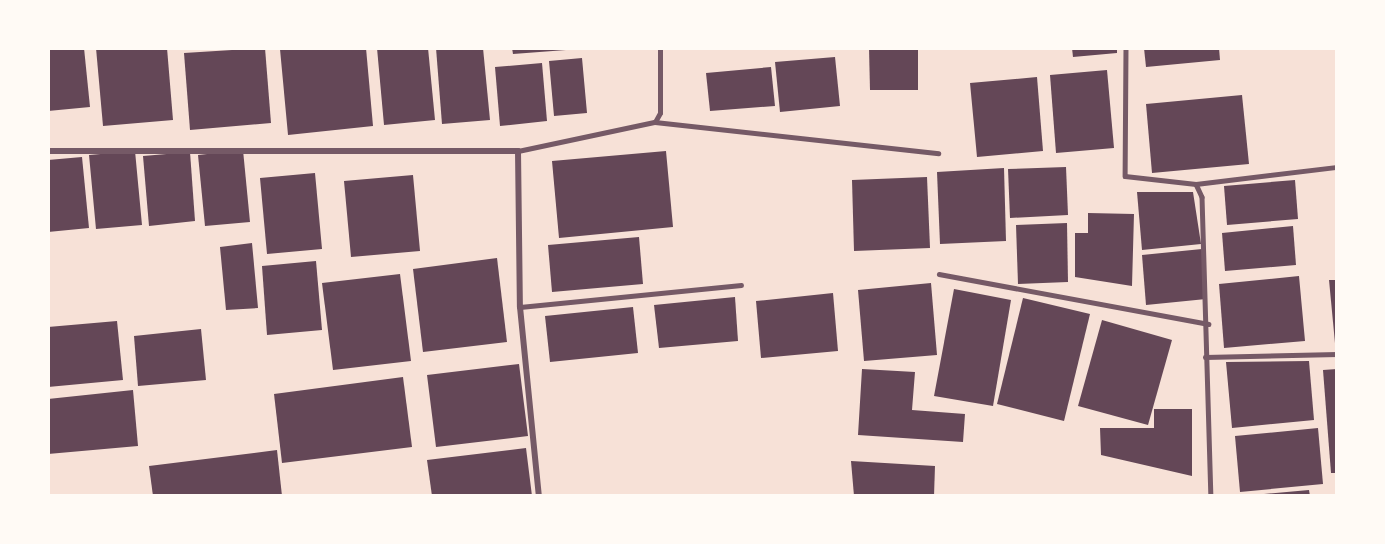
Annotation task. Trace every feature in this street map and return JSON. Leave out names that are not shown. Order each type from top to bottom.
[{"type":"street","points":[[48,151],[518,151],[520,307],[539,496]]},
{"type":"lane","points":[[655,122],[660,113],[660,48]]},
{"type":"lane","points":[[1126,48],[1125,176],[1196,184],[1337,167]]},
{"type":"lane","points":[[518,151],[655,122],[938,153]]},
{"type":"lane","points":[[1196,184],[1206,233],[1208,324],[1205,357],[1211,496]]},
{"type":"lane","points":[[939,274],[1208,324]]},
{"type":"lane","points":[[520,307],[741,285]]},
{"type":"lane","points":[[1205,357],[1337,354]]},
{"type":"building","points":[[48,48],[84,48],[90,107],[48,111]]},
{"type":"building","points":[[96,48],[167,48],[173,120],[103,126]]},
{"type":"building","points":[[265,48],[271,123],[190,130],[184,53]]},
{"type":"building","points":[[366,48],[373,126],[288,135],[280,49]]},
{"type":"building","points":[[377,48],[428,48],[435,120],[384,125]]},
{"type":"building","points":[[436,48],[483,48],[490,120],[442,124]]},
{"type":"building","points":[[512,48],[566,48],[566,50],[513,54]]},
{"type":"building","points":[[869,48],[918,48],[918,90],[870,90]]},
{"type":"building","points":[[1072,48],[1117,48],[1117,53],[1073,57]]},
{"type":"building","points":[[1144,48],[1219,48],[1220,60],[1146,67]]},
{"type":"building","points":[[835,57],[840,106],[780,112],[775,62]]},
{"type":"building","points":[[582,58],[587,113],[554,116],[549,61]]},
{"type":"building","points":[[542,63],[547,121],[500,126],[495,67]]},
{"type":"building","points":[[771,67],[775,106],[710,111],[706,73]]},
{"type":"building","points":[[1107,70],[1114,148],[1056,153],[1050,75]]},
{"type":"building","points":[[1037,77],[1043,151],[977,157],[970,83]]},
{"type":"building","points":[[1242,95],[1249,164],[1152,173],[1146,104]]},
{"type":"building","points":[[243,150],[250,222],[205,226],[198,155]]},
{"type":"building","points":[[135,151],[142,225],[96,229],[89,155]]},
{"type":"building","points":[[666,151],[673,227],[559,238],[552,161]]},
{"type":"building","points":[[190,152],[195,221],[149,226],[143,156]]},
{"type":"building","points":[[82,157],[89,228],[48,232],[48,160]]},
{"type":"building","points":[[1066,167],[1068,215],[1010,218],[1008,169]]},
{"type":"building","points":[[1004,168],[1006,241],[940,244],[937,172]]},
{"type":"building","points":[[315,173],[322,249],[267,254],[260,178]]},
{"type":"building","points":[[413,175],[420,251],[351,257],[344,181]]},
{"type":"building","points":[[927,177],[930,248],[854,251],[852,180]]},
{"type":"building","points":[[1295,180],[1298,219],[1227,225],[1224,186]]},
{"type":"building","points":[[1137,192],[1193,192],[1201,244],[1142,250]]},
{"type":"building","points":[[1088,213],[1134,214],[1132,286],[1075,277],[1075,233],[1088,233]]},
{"type":"building","points":[[1067,223],[1068,282],[1018,284],[1016,225]]},
{"type":"building","points":[[1293,226],[1296,265],[1225,271],[1222,233]]},
{"type":"building","points":[[639,237],[643,284],[552,292],[548,245]]},
{"type":"building","points":[[252,243],[258,308],[226,310],[220,247]]},
{"type":"building","points":[[1202,249],[1206,299],[1146,305],[1142,255]]},
{"type":"building","points":[[497,258],[507,342],[423,352],[413,269]]},
{"type":"building","points":[[316,261],[322,330],[267,335],[262,266]]},
{"type":"building","points":[[400,274],[411,361],[333,370],[322,283]]},
{"type":"building","points":[[1299,276],[1305,341],[1224,348],[1219,284]]},
{"type":"building","points":[[1329,280],[1337,280],[1337,343],[1335,343]]},
{"type":"building","points":[[931,283],[937,355],[864,361],[858,290]]},
{"type":"building","points":[[954,289],[1011,300],[993,406],[934,396]]},
{"type":"building","points":[[833,293],[838,351],[761,358],[756,301]]},
{"type":"building","points":[[735,297],[738,341],[659,348],[654,305]]},
{"type":"building","points":[[1023,298],[1090,314],[1064,421],[997,404]]},
{"type":"building","points":[[633,307],[638,353],[550,362],[545,316]]},
{"type":"building","points":[[1102,320],[1172,340],[1148,425],[1078,406]]},
{"type":"building","points":[[117,321],[123,380],[48,387],[48,327]]},
{"type":"building","points":[[201,329],[206,380],[138,386],[134,336]]},
{"type":"building","points":[[1309,361],[1314,420],[1232,428],[1226,362]]},
{"type":"building","points":[[519,364],[528,436],[436,447],[427,375]]},
{"type":"building","points":[[862,369],[915,372],[912,410],[965,414],[963,442],[858,435]]},
{"type":"building","points":[[1337,369],[1337,473],[1331,473],[1323,370]]},
{"type":"building","points":[[403,377],[412,447],[282,463],[274,394]]},
{"type":"building","points":[[133,390],[138,446],[48,454],[48,399]]},
{"type":"building","points":[[1154,409],[1192,409],[1192,476],[1101,455],[1100,428],[1154,428]]},
{"type":"building","points":[[1318,428],[1323,484],[1240,492],[1235,436]]},
{"type":"building","points":[[526,448],[532,496],[432,496],[427,460]]},
{"type":"building","points":[[277,450],[282,496],[153,496],[149,466]]},
{"type":"building","points":[[851,461],[935,466],[934,496],[854,496]]},
{"type":"building","points":[[1309,490],[1310,496],[1264,496],[1264,494]]}]
